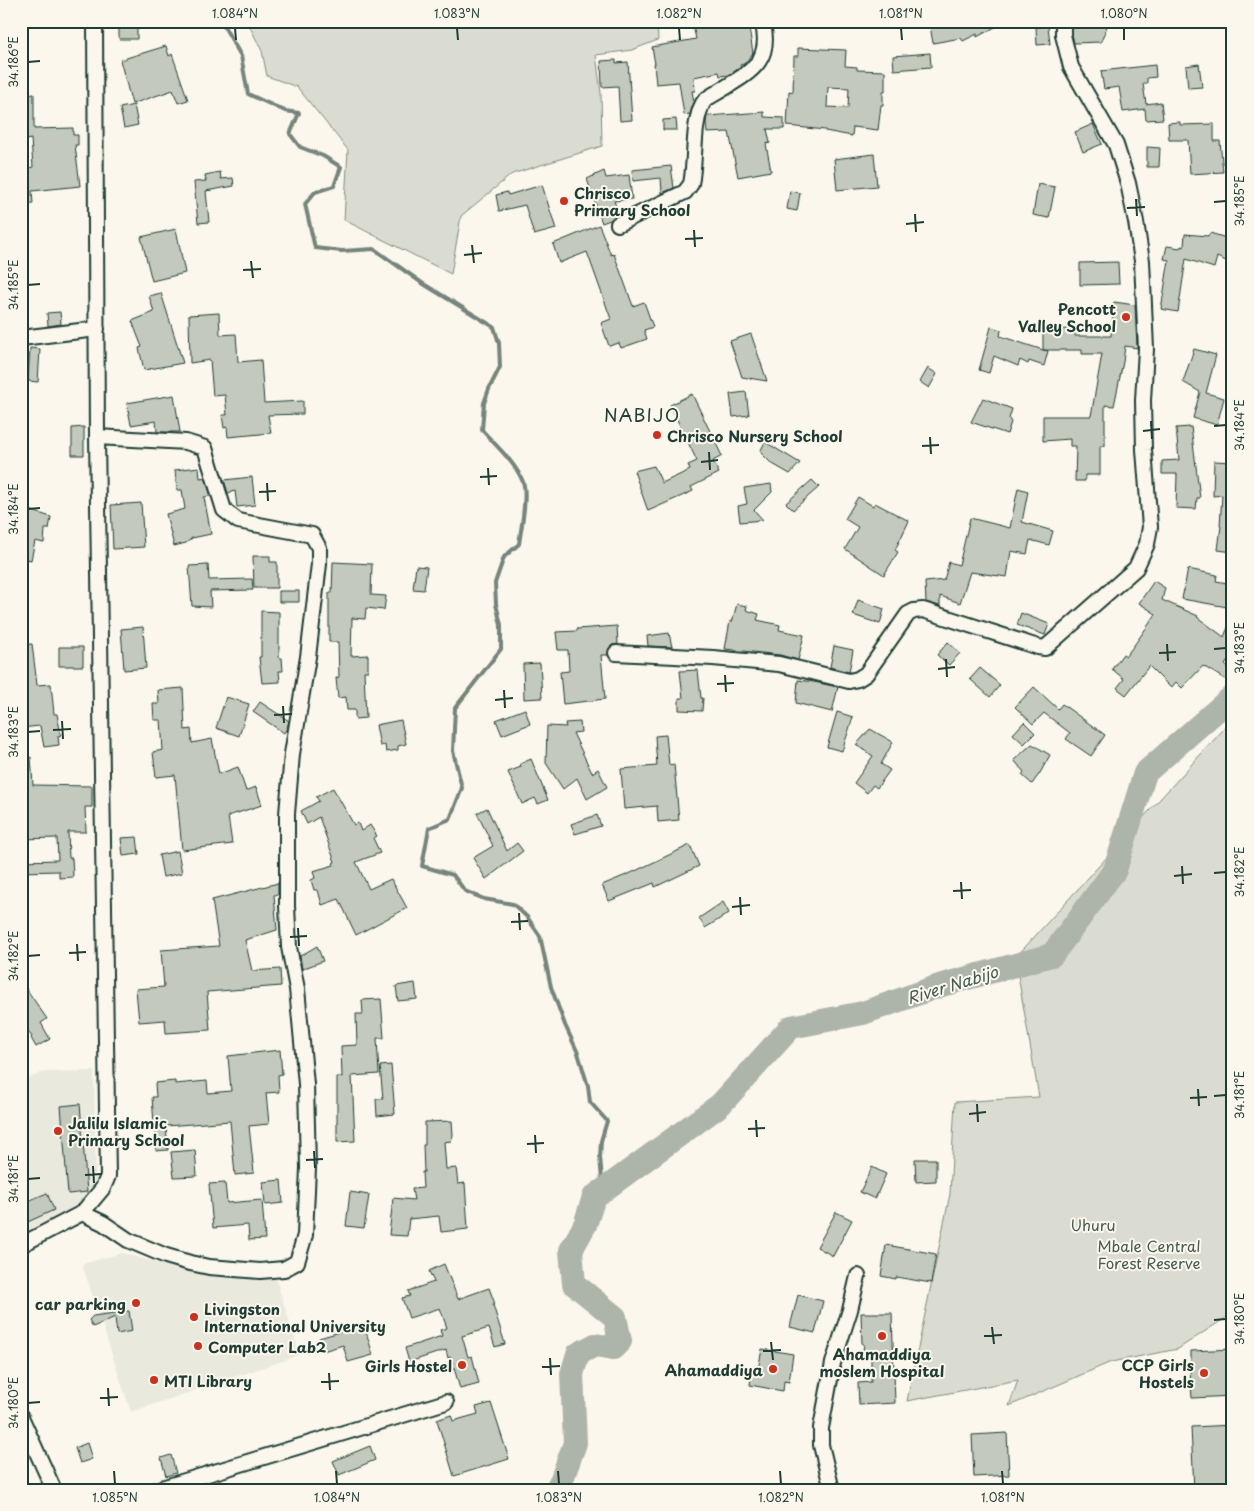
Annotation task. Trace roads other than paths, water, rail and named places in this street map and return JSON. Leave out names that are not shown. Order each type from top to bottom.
[{"type":"street","points":[[21,1244],[82,1213],[103,1188],[108,1176],[98,437],[95,21]]},
{"type":"street","points":[[618,224],[685,192],[691,184],[699,113],[704,101],[748,73],[763,57],[765,44],[762,21]]},
{"type":"street","points":[[616,653],[779,664],[849,681],[858,679],[866,674],[908,614],[914,611],[923,610],[1044,648],[1136,568],[1147,544],[1150,527],[1144,450],[1143,400],[1146,349],[1142,261],[1128,183],[1116,145],[1070,67],[1063,21]]},
{"type":"street","points":[[21,338],[97,329]]},
{"type":"street","points":[[82,1213],[128,1240],[166,1256],[190,1263],[209,1267],[260,1271],[284,1268],[297,1262],[305,1235],[308,1168],[306,1084],[287,906],[287,814],[292,754],[308,657],[319,564],[319,548],[312,536],[238,522],[224,510],[205,448],[186,442],[98,437]]},
{"type":"street","points":[[832,1490],[821,1445],[821,1428],[832,1363],[850,1310],[858,1276]]},
{"type":"street","points":[[155,1490],[446,1402]]},
{"type":"street","points":[[21,1417],[54,1490]]},
{"type":"waterway","points":[[221,21],[241,56],[248,94],[285,111],[299,113],[290,134],[300,147],[323,156],[341,167],[334,186],[315,192],[305,204],[315,248],[342,251],[374,249],[422,283],[494,327],[499,343],[500,367],[484,403],[482,430],[510,461],[523,482],[525,495],[519,544],[504,557],[495,583],[496,604],[501,625],[501,649],[455,708],[453,751],[462,788],[450,819],[429,828],[422,866],[453,875],[465,891],[484,899],[513,904],[527,917],[540,936],[551,987],[578,1053],[588,1086],[590,1102],[607,1121],[601,1141],[600,1157],[603,1191]]},
{"type":"waterway","name":"River Nabijo","points":[[556,1490],[575,1443],[572,1374],[578,1354],[595,1345],[613,1348],[620,1341],[615,1317],[574,1284],[571,1250],[585,1225],[594,1197],[720,1105],[791,1027],[863,1013],[942,985],[1052,955],[1115,870],[1145,773],[1233,696]]},
{"type":"place","name":"Chrisco Primary School","points":[[564,201]]},
{"type":"place","name":"Pencott Valley School","points":[[1126,317]]},
{"type":"place","name":"Chrisco Nursery School","points":[[657,435]]},
{"type":"place","name":"Jalilu Islamic Primary School","points":[[58,1131]]},
{"type":"place","name":"car parking","points":[[136,1303]]},
{"type":"place","name":"Livingston International University","points":[[194,1317]]},
{"type":"place","name":"Ahamaddiya moslem Hospital","points":[[882,1336]]},
{"type":"place","name":"Computer Lab2","points":[[198,1346]]},
{"type":"place","name":"Girls Hostel","points":[[462,1365]]},
{"type":"place","name":"Ahamaddiya","points":[[773,1369]]},
{"type":"place","name":"CCP Girls Hostels","points":[[1204,1373]]},
{"type":"place","name":"MTI Library","points":[[154,1380]]},
{"type":"district","name":"NABIJO","points":[[642,414]]},
{"type":"park label","name":"Uhuru","points":[[1093,1224]]},
{"type":"park label","name":"Mbale Central Forest Reserve","points":[[1149,1254]]}]
